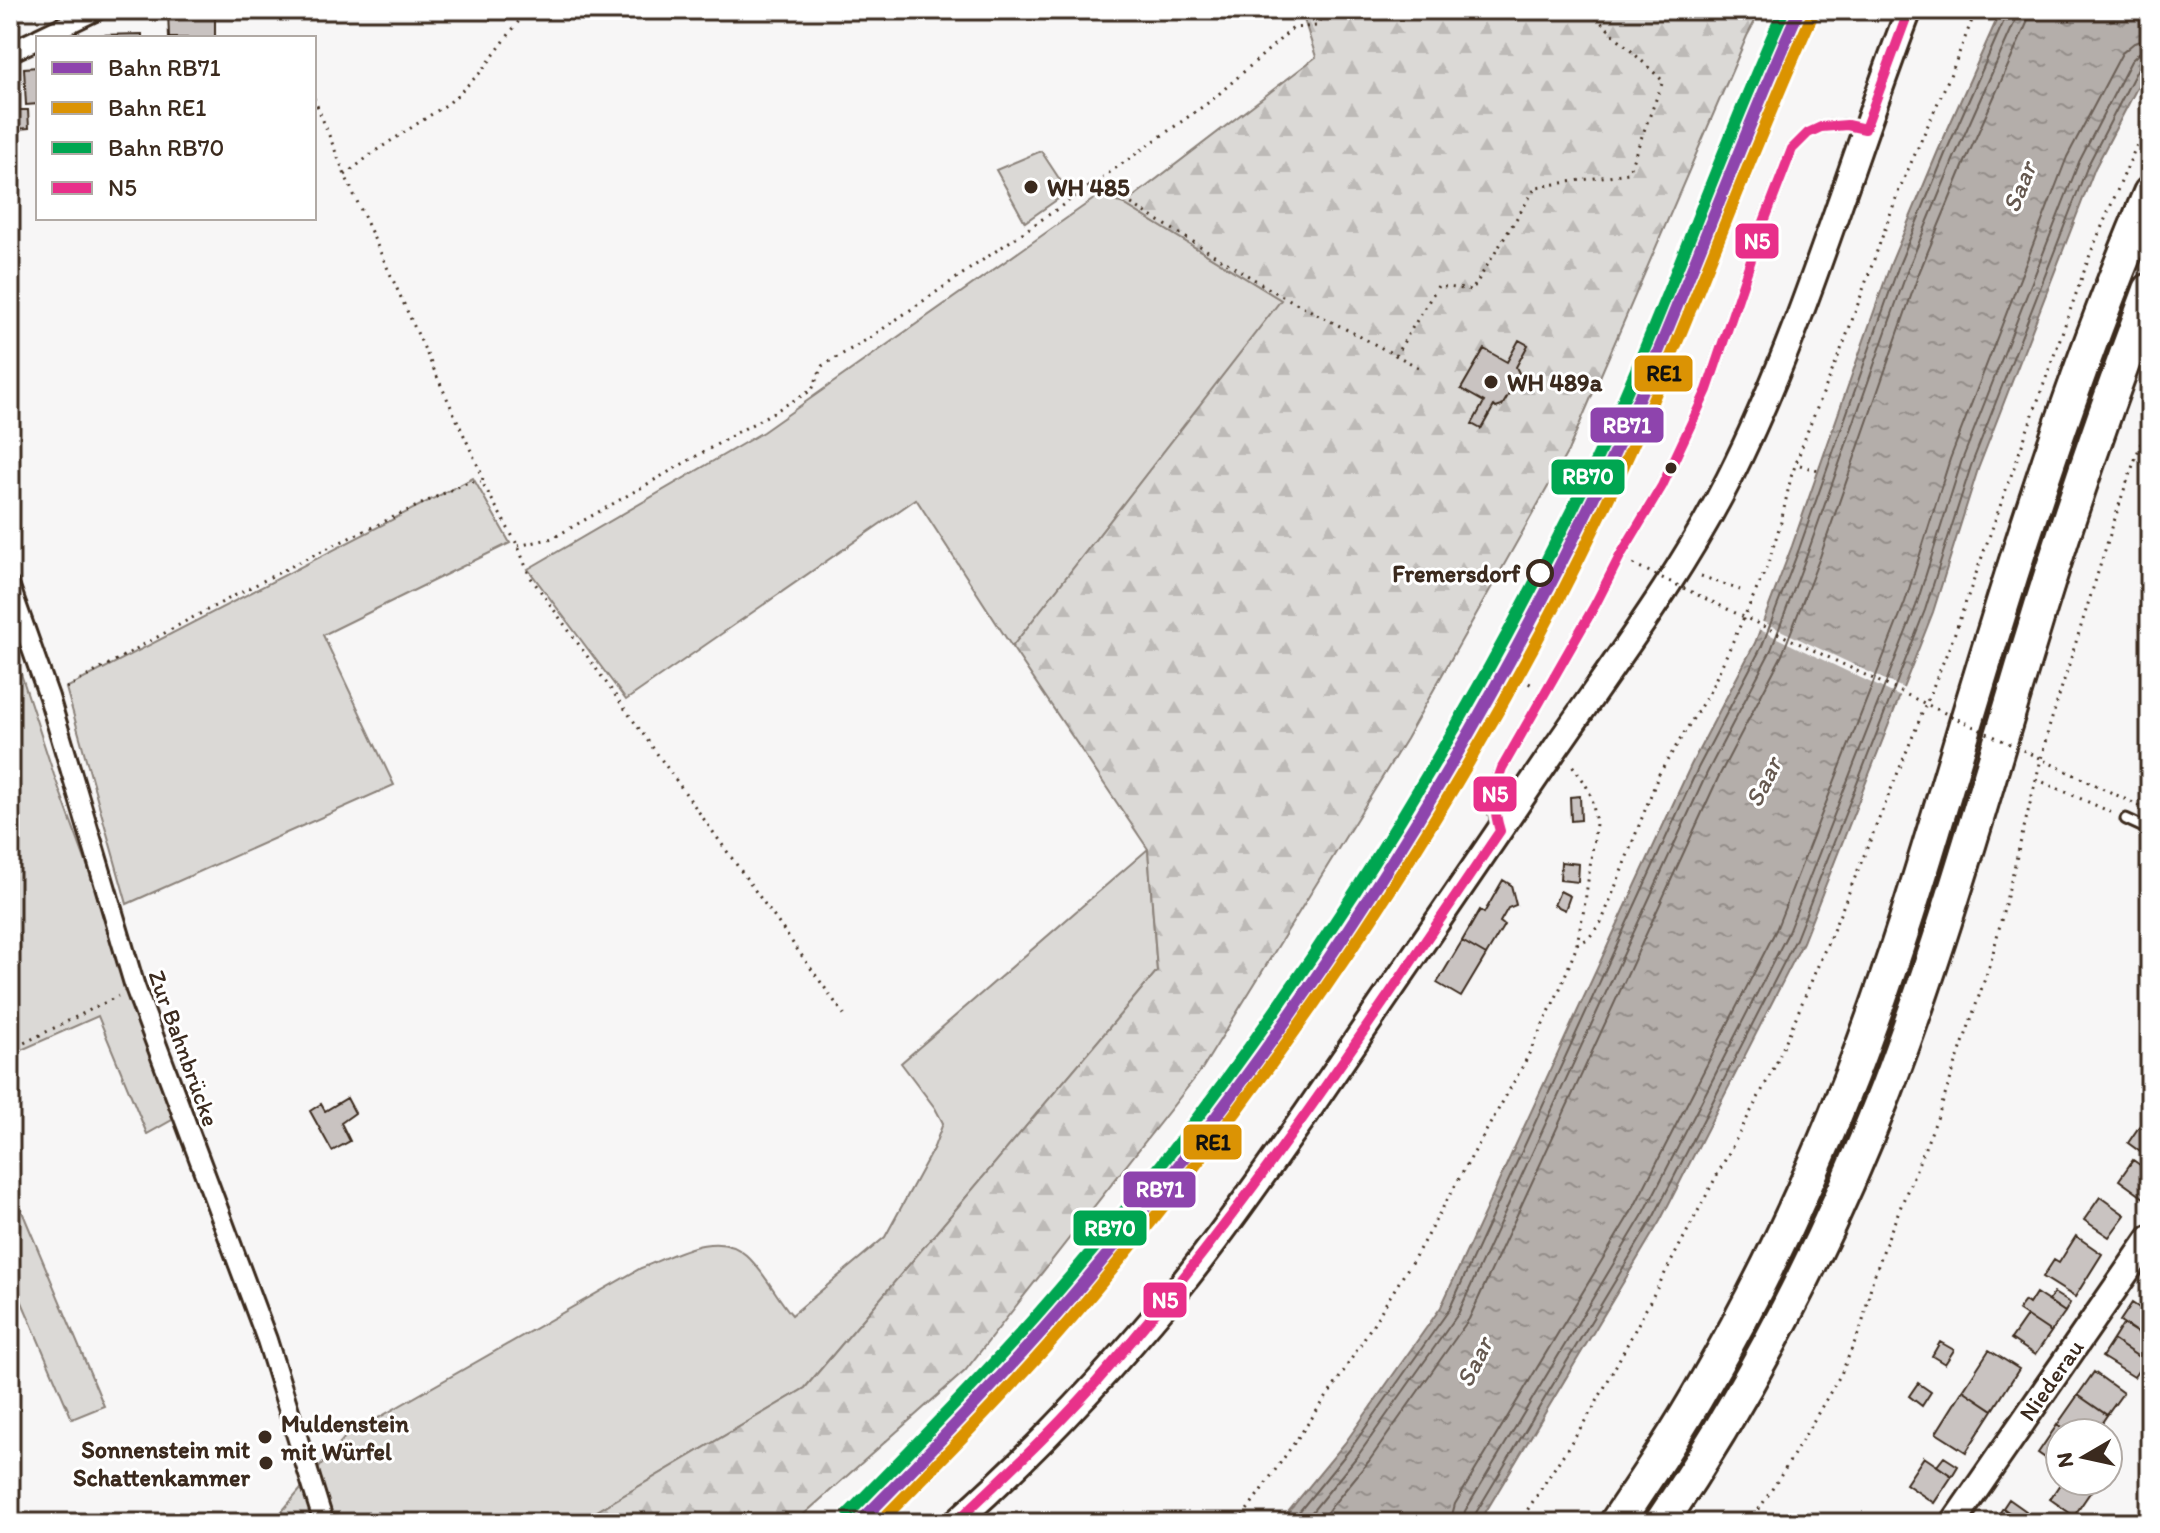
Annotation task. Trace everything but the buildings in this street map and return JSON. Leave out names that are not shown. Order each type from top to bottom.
[{"type":"highway","points":[[1616,1523],[1705,1383],[1745,1310],[1807,1182],[1851,1077],[1888,974],[1994,629],[2071,393],[2150,193]]},
{"type":"highway","points":[[1661,1523],[1737,1402],[1785,1315],[1841,1197],[1886,1091],[1924,987],[2106,405],[2150,290]]},
{"type":"main road","points":[[946,1518],[995,1488],[1107,1372],[1174,1293],[1306,1114],[1667,588],[1728,481],[1789,346],[1909,10]]},
{"type":"main road","name":"Niederau","points":[[1953,1523],[2150,1238]]},
{"type":"street","points":[[43,36],[97,10]]},
{"type":"street","points":[[10,52],[36,39]]},
{"type":"street","name":"Zur Bahnbrücke","points":[[10,587],[49,697],[135,987],[267,1340],[324,1523]]},
{"type":"lane","points":[[1500,831],[1493,812],[1492,793],[1502,768],[1662,486],[1707,390],[1792,149],[1799,140],[1821,127],[1847,125],[1865,129]]},
{"type":"lane","points":[[2126,819],[2150,830]]},
{"type":"path","points":[[345,175],[374,152],[449,103],[482,71],[527,10]]},
{"type":"path","points":[[518,546],[553,538],[812,390],[822,366],[868,339],[1089,187],[1212,100],[1293,28],[1316,26],[1326,10]]},
{"type":"path","points":[[1395,356],[1438,286],[1472,290],[1536,187],[1628,173],[1663,81],[1588,10]]},
{"type":"path","points":[[1577,944],[1588,939],[1602,921],[1659,774],[1710,691],[1762,579],[1808,430],[1845,340],[1899,190],[1976,10]]},
{"type":"path","points":[[316,103],[345,175],[483,477],[482,482],[518,546],[529,575],[845,1016]]},
{"type":"path","points":[[1519,1523],[1594,1407],[1776,1064],[1953,638],[2091,252],[2150,114]]},
{"type":"path","points":[[1089,187],[1112,192],[1273,291],[1420,368]]},
{"type":"path","points":[[1750,1523],[1841,1374],[1862,1325],[1872,1282],[1938,1116],[1991,961],[2048,731],[2118,508],[2150,418]]},
{"type":"path","points":[[1800,465],[1818,471]]},
{"type":"path","points":[[49,697],[309,557],[468,482],[482,482]]},
{"type":"path","points":[[1633,564],[2150,811]]},
{"type":"path","points":[[1652,585],[1660,571]]},
{"type":"path","points":[[1693,573],[1740,590]]},
{"type":"path","points":[[1506,622],[1522,632]]},
{"type":"path","points":[[1495,660],[1513,626]]},
{"type":"path","points":[[1515,675],[1546,692]]},
{"type":"path","points":[[1238,1523],[1335,1385],[1416,1255],[1524,1064],[1559,991],[1577,944],[1596,824],[1592,798],[1585,783],[1557,747]]},
{"type":"path","points":[[2036,779],[2126,819]]},
{"type":"path","points":[[10,1050],[135,987]]},
{"type":"path","points":[[926,1523],[946,1518]]},
{"type":"green space","points":[[1301,10],[1761,10],[1747,36],[1568,451],[1406,739],[1202,1069],[965,1371],[794,1523],[577,1523],[805,1388],[1157,971],[1148,849],[1012,647],[1281,300],[1124,204],[1316,57]]},
{"type":"green space","points":[[1041,151],[1068,192],[1025,222],[996,170]]},
{"type":"green space","points":[[1098,196],[1124,204],[1282,300],[1012,647],[916,499],[626,700],[528,569],[763,432]]},
{"type":"green space","points":[[473,478],[510,543],[323,635],[394,785],[127,904],[66,688]]},
{"type":"green space","points":[[10,640],[54,775],[179,1116],[147,1134],[98,1016],[10,1055]]},
{"type":"green space","points":[[1148,849],[1157,971],[805,1388],[577,1523],[272,1523],[345,1437],[641,1268],[680,1251],[708,1244],[734,1247],[753,1262],[792,1315],[885,1237],[934,1147],[943,1123],[901,1063]]},
{"type":"green space","points":[[10,1183],[104,1406],[72,1419],[10,1274]]},
{"type":"water","name":"Saar","points":[[2001,10],[2150,10],[2150,63],[2095,168],[1978,469],[1933,612],[1803,942],[1660,1221],[1479,1523],[1279,1523],[1345,1443],[1441,1307],[1691,765],[1755,643],[1891,263]]},
{"type":"pier","points":[[1759,620],[1907,690],[1903,698],[1756,628]]},
{"type":"rail line","name":"RB70","points":[[849,1513],[1012,1343],[1138,1194],[1277,1007],[1343,911],[1405,812],[1520,610],[1603,445],[1784,10]]},
{"type":"rail line","name":"RB71","points":[[859,1523],[1023,1352],[1150,1202],[1290,1014],[1419,818],[1535,614],[1617,448],[1799,10]]},
{"type":"rail line","name":"RE1","points":[[879,1523],[1037,1357],[1162,1209],[1303,1020],[1433,823],[1549,618],[1602,512],[1657,389],[1812,16]]},
{"type":"transit line","name":"N5","points":[[955,1523],[1036,1446],[1094,1385],[1165,1301],[1314,1103],[1500,831],[1495,800],[1502,768],[1662,486],[1707,390],[1792,149],[1808,133],[1821,127],[1847,125],[1865,129],[1909,10]]},
{"type":"place","name":"WH 485","points":[[1031,187]]},
{"type":"place","name":"WH 489a","points":[[1491,382]]},
{"type":"place","name":"Fremersdorf","points":[[1540,573]]},
{"type":"place","name":"Muldenstein mit Würfel","points":[[265,1437]]},
{"type":"place","name":"Sonnenstein mit Schattenkammer","points":[[266,1463]]}]
